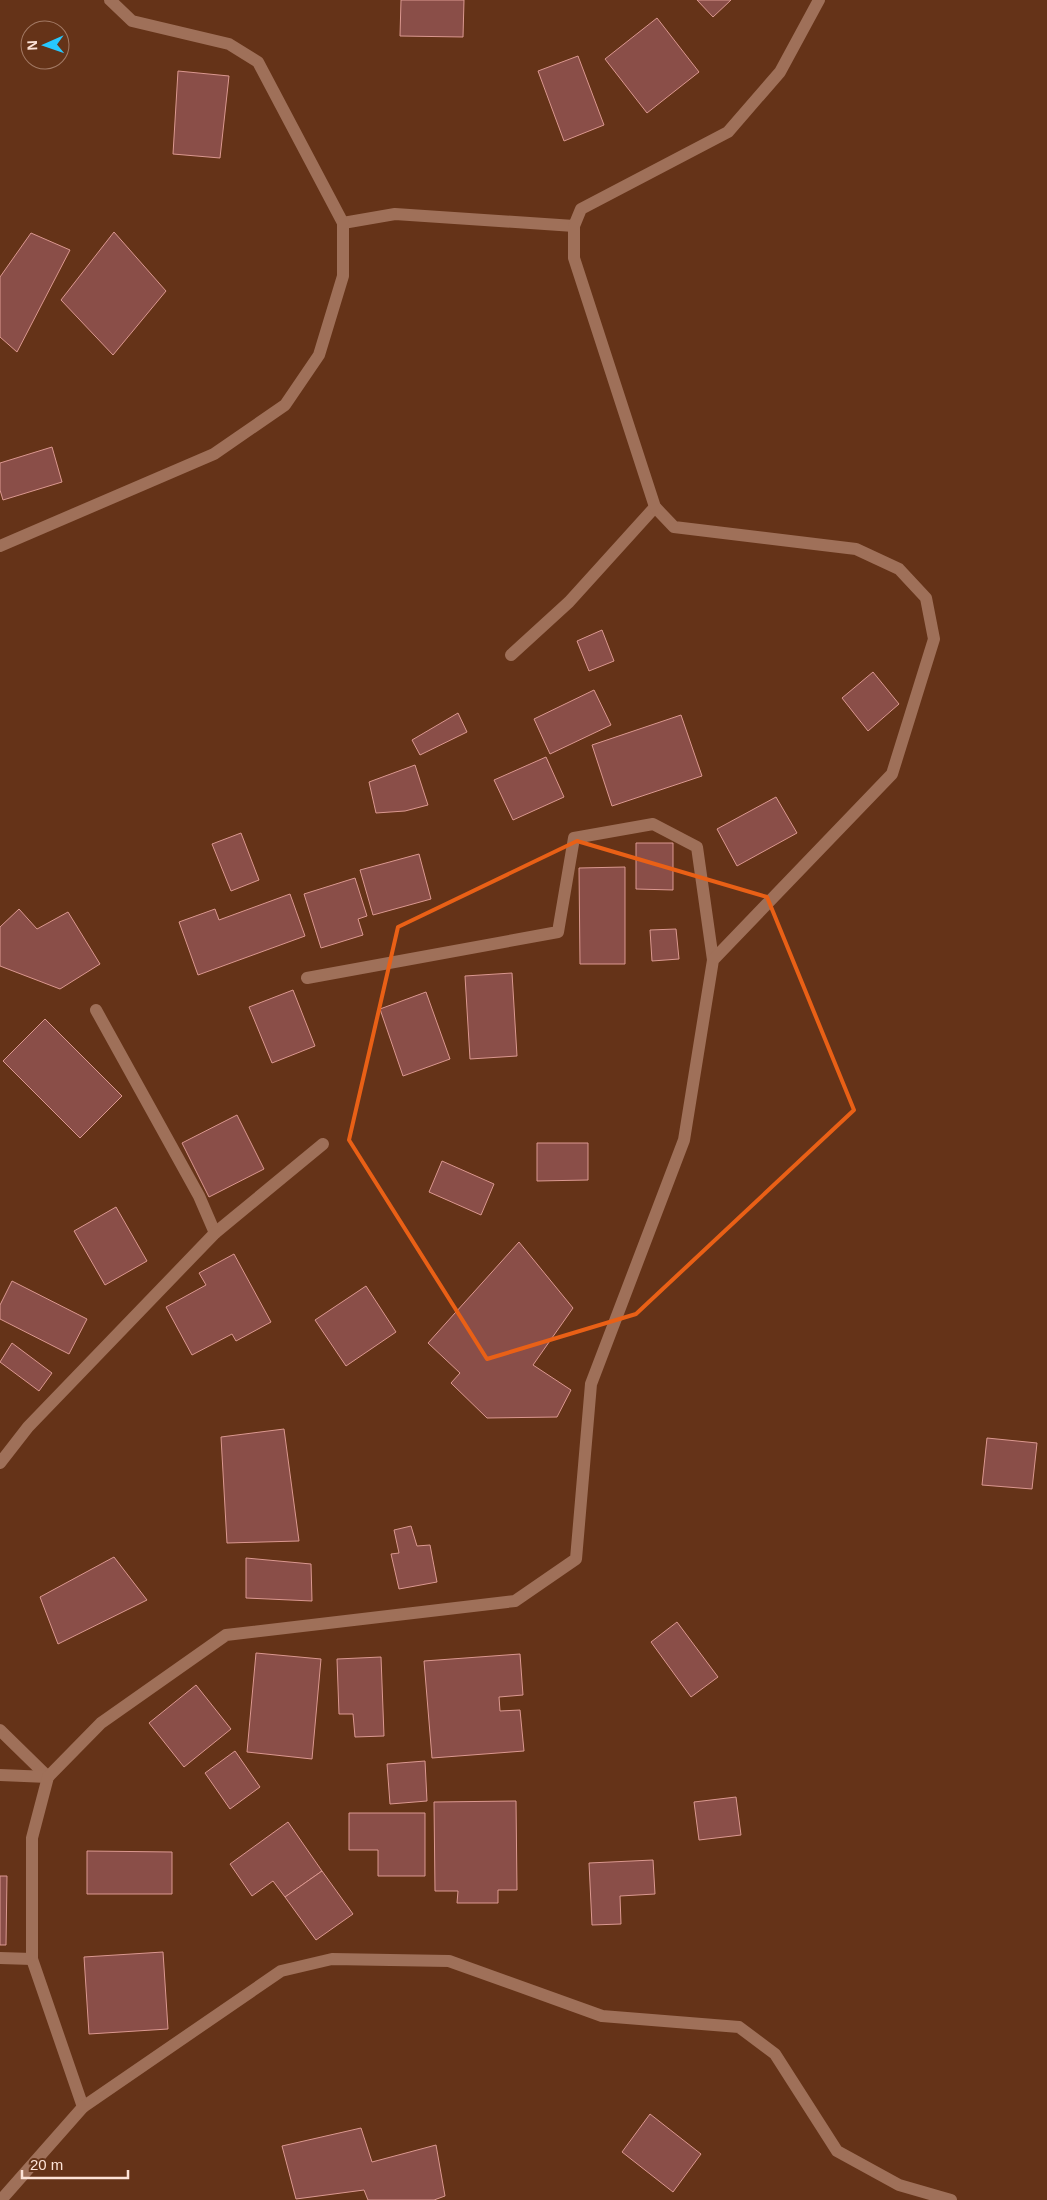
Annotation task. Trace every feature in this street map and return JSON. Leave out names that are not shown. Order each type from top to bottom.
[{"type":"street","points":[[0,546],[214,454],[284,405],[319,354],[343,276],[343,223],[258,62],[229,44],[132,20],[110,0]]},
{"type":"street","points":[[713,960],[892,774],[934,639],[926,598],[898,569],[856,549],[674,528],[655,508],[574,258],[574,226],[581,209],[728,132],[780,72],[819,0]]},
{"type":"street","points":[[343,223],[395,214],[574,226]]},
{"type":"street","points":[[511,655],[569,602],[655,508]]},
{"type":"street","points":[[83,2107],[32,1959],[32,1838],[48,1777],[101,1723],[226,1635],[515,1601],[576,1559],[591,1384],[684,1140],[713,960],[697,846],[653,824],[574,838],[558,932],[307,978]]},
{"type":"street","points":[[96,1010],[199,1196],[215,1233]]},
{"type":"street","points":[[0,1464],[28,1427],[215,1233],[323,1144]]},
{"type":"street","points":[[0,1730],[48,1777]]},
{"type":"street","points":[[0,1775],[48,1777]]},
{"type":"street","points":[[0,1958],[32,1959]]},
{"type":"street","points":[[1,2200],[83,2107],[281,1971],[332,1959],[449,1961],[602,2016],[739,2027],[775,2054],[837,2151],[899,2185],[951,2200]]},
{"type":"highlighted area","points":[[577,841],[767,897],[854,1110],[636,1314],[487,1359],[349,1140],[398,927]]},
{"type":"building","points":[[401,0],[464,0],[463,37],[400,36]]},
{"type":"building","points":[[697,0],[731,0],[713,17]]},
{"type":"building","points":[[657,18],[699,72],[647,113],[605,59]]},
{"type":"building","points":[[578,56],[604,125],[564,141],[538,71]]},
{"type":"building","points":[[178,71],[229,76],[220,158],[173,154]]},
{"type":"building","points":[[114,232],[166,291],[113,355],[61,300]]},
{"type":"building","points":[[31,233],[70,250],[17,352],[0,337],[0,277]]},
{"type":"building","points":[[52,447],[62,482],[3,500],[0,490],[0,463]]},
{"type":"building","points":[[602,630],[614,661],[589,671],[577,641]]},
{"type":"building","points":[[873,672],[899,704],[868,731],[842,698]]},
{"type":"building","points":[[594,690],[611,725],[550,754],[534,719]]},
{"type":"building","points":[[458,713],[467,732],[420,755],[412,740]]},
{"type":"building","points":[[681,715],[702,776],[612,806],[592,745]]},
{"type":"building","points":[[546,757],[564,797],[513,820],[494,780]]},
{"type":"building","points":[[415,765],[428,805],[405,811],[376,813],[369,782]]},
{"type":"building","points":[[776,797],[797,833],[737,866],[717,829]]},
{"type":"building","points":[[241,833],[259,880],[231,891],[212,844]]},
{"type":"building","points":[[636,843],[673,843],[673,890],[636,889]]},
{"type":"building","points":[[419,854],[431,899],[373,915],[360,870]]},
{"type":"building","points":[[625,867],[625,964],[580,964],[579,868]]},
{"type":"building","points":[[355,878],[367,916],[358,919],[363,935],[321,948],[304,894]]},
{"type":"building","points":[[290,894],[305,936],[198,975],[179,922],[215,909],[219,920]]},
{"type":"building","points":[[19,909],[37,929],[68,912],[100,964],[60,989],[0,966],[0,927]]},
{"type":"building","points":[[676,929],[679,959],[652,961],[650,930]]},
{"type":"building","points":[[512,973],[517,1056],[470,1059],[465,976]]},
{"type":"building","points":[[293,990],[315,1046],[272,1063],[249,1007]]},
{"type":"building","points":[[426,992],[450,1059],[403,1076],[380,1009]]},
{"type":"building","points":[[45,1019],[122,1096],[80,1138],[3,1061]]},
{"type":"building","points":[[237,1115],[264,1169],[209,1197],[182,1143]]},
{"type":"building","points":[[537,1143],[588,1143],[588,1180],[537,1181]]},
{"type":"building","points":[[442,1161],[494,1184],[481,1215],[429,1192]]},
{"type":"building","points":[[116,1207],[147,1261],[105,1285],[74,1231]]},
{"type":"building","points":[[519,1242],[573,1308],[533,1365],[571,1390],[557,1417],[487,1418],[451,1383],[460,1373],[428,1343]]},
{"type":"building","points":[[234,1254],[271,1322],[236,1341],[232,1334],[192,1355],[166,1307],[206,1285],[199,1273]]},
{"type":"building","points":[[12,1281],[87,1319],[69,1354],[0,1319],[0,1305]]},
{"type":"building","points":[[366,1286],[396,1332],[346,1366],[315,1320]]},
{"type":"building","points":[[12,1343],[52,1373],[39,1391],[0,1362]]},
{"type":"building","points":[[284,1429],[299,1541],[227,1543],[221,1437]]},
{"type":"building","points":[[987,1438],[1037,1443],[1032,1489],[982,1485]]},
{"type":"building","points":[[411,1526],[417,1546],[430,1545],[437,1582],[399,1589],[391,1554],[399,1553],[394,1530]]},
{"type":"building","points":[[114,1557],[147,1600],[58,1644],[40,1597]]},
{"type":"building","points":[[246,1558],[311,1564],[312,1601],[246,1598]]},
{"type":"building","points":[[677,1622],[718,1677],[691,1697],[651,1642]]},
{"type":"building","points":[[256,1653],[321,1659],[312,1759],[247,1752]]},
{"type":"building","points":[[520,1654],[523,1695],[499,1697],[500,1711],[520,1710],[524,1751],[432,1758],[424,1661]]},
{"type":"building","points":[[381,1657],[384,1736],[355,1737],[353,1714],[339,1714],[337,1659]]},
{"type":"building","points":[[196,1685],[231,1729],[184,1767],[149,1723]]},
{"type":"building","points":[[235,1751],[260,1787],[230,1809],[205,1773]]},
{"type":"building","points":[[425,1761],[427,1801],[390,1804],[387,1764]]},
{"type":"building","points":[[736,1797],[741,1835],[699,1840],[694,1802]]},
{"type":"building","points":[[516,1801],[517,1890],[498,1890],[498,1903],[457,1903],[458,1891],[435,1891],[434,1802]]},
{"type":"building","points":[[349,1813],[425,1813],[425,1876],[378,1876],[378,1850],[349,1850]]},
{"type":"building","points":[[288,1822],[322,1871],[285,1897],[273,1881],[252,1896],[230,1864]]},
{"type":"building","points":[[87,1851],[172,1852],[172,1894],[87,1894]]},
{"type":"building","points":[[653,1860],[655,1894],[620,1896],[621,1924],[592,1925],[589,1863]]},
{"type":"building","points":[[322,1871],[353,1914],[316,1940],[285,1897]]},
{"type":"building","points":[[0,1876],[7,1876],[6,1945],[0,1945]]},
{"type":"building","points":[[163,1952],[168,2029],[89,2034],[84,1957]]},
{"type":"building","points":[[650,2114],[701,2154],[673,2192],[622,2152]]},
{"type":"building","points":[[361,2128],[372,2162],[436,2145],[445,2196],[434,2200],[368,2200],[364,2190],[296,2199],[282,2146]]}]
